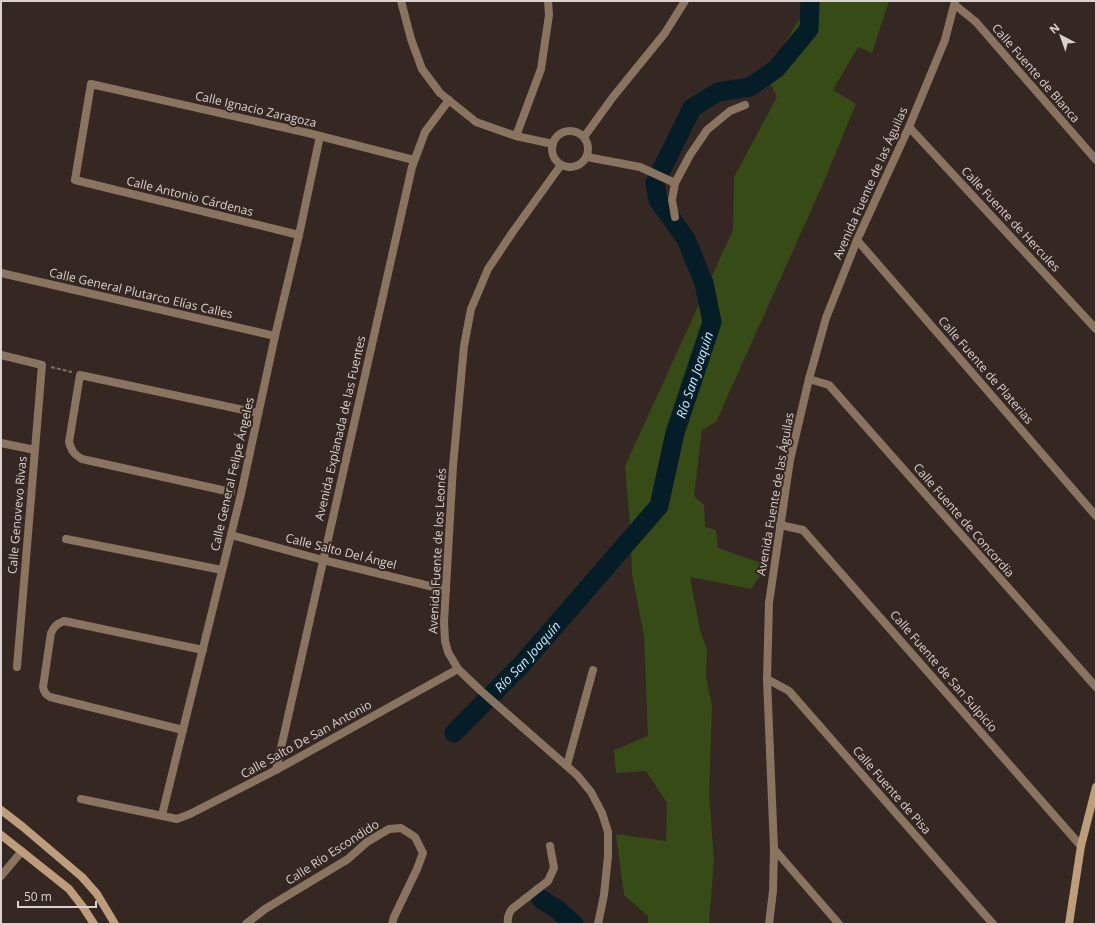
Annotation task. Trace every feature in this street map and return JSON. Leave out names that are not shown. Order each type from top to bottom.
[{"type":"main road","points":[[1069,924],[1081,846],[1096,787]]},
{"type":"main road","points":[[1,810],[24,827],[82,877],[97,894],[115,924]]},
{"type":"main road","points":[[1,835],[69,889],[94,924]]},
{"type":"street","points":[[401,1],[411,39],[422,69],[440,93],[476,122],[516,136],[553,144]]},
{"type":"street","points":[[516,136],[540,69],[549,15],[548,1]]},
{"type":"street","points":[[584,137],[613,97],[665,33],[685,1]]},
{"type":"street","name":"Avenida Fuente de las Águilas","points":[[769,924],[773,890],[774,849],[767,679],[769,603],[790,460],[809,379],[826,318],[857,240],[909,126],[945,40],[955,3]]},
{"type":"street","name":"Calle Fuente de Blanca","points":[[955,3],[976,22],[1096,160]]},
{"type":"street","name":"Calle Ignacio Zaragoza","points":[[75,180],[91,84],[320,136],[414,160]]},
{"type":"street","name":"Avenida Explanada de las Fuentes","points":[[276,770],[412,167],[425,132],[449,100]]},
{"type":"street","points":[[675,217],[672,200],[675,183],[690,155],[707,130],[730,111],[744,105]]},
{"type":"street","name":"Calle Fuente de Hercules","points":[[909,126],[1096,329]]},
{"type":"street","points":[[570,130],[578,132],[584,137],[588,143],[589,150],[587,157],[583,162],[573,167],[561,165],[554,156],[552,150],[556,137],[563,132],[570,130]]},
{"type":"street","name":"Calle General Felipe Ángeles","points":[[162,815],[241,494],[320,136]]},
{"type":"street","points":[[587,157],[640,167],[675,183]]},
{"type":"street","name":"Avenida Fuente de los Leonés","points":[[561,165],[488,269],[471,310],[464,346],[453,466],[444,641],[448,652],[458,669],[498,707],[567,765],[591,792],[602,813],[608,832],[608,856],[604,895],[598,924]]},
{"type":"street","name":"Calle Antonio Cárdenas","points":[[75,180],[299,235]]},
{"type":"street","name":"Calle Fuente de Platerias","points":[[857,240],[1096,516]]},
{"type":"street","name":"Calle General Plutarco Elías Calles","points":[[1,273],[275,336]]},
{"type":"street","points":[[1,355],[42,365]]},
{"type":"street","name":"Calle Genovevo Rivas","points":[[17,667],[42,365]]},
{"type":"street","points":[[232,492],[82,459],[77,456],[71,451],[69,442],[80,375],[258,413]]},
{"type":"street","name":"Calle Fuente de Concordia","points":[[809,379],[829,384],[1096,687]]},
{"type":"street","points":[[1,443],[35,450]]},
{"type":"street","name":"Calle Fuente de San Sulpicio","points":[[780,525],[803,530],[1081,846]]},
{"type":"street","name":"Calle Salto Del Ángel","points":[[231,535],[323,560],[446,590]]},
{"type":"street","points":[[66,539],[222,570]]},
{"type":"street","points":[[183,730],[47,695],[43,687],[50,633],[57,624],[64,621],[203,650]]},
{"type":"street","name":"Calle Salto De San Antonio","points":[[81,799],[176,819],[190,814],[276,770],[458,669]]},
{"type":"street","points":[[567,765],[593,670]]},
{"type":"street","name":"Calle Fuente de Pisa","points":[[767,679],[789,691],[993,924]]},
{"type":"street","name":"Calle Río Escondido","points":[[246,924],[348,859],[367,842],[389,829],[401,828],[414,837],[422,853],[417,870],[392,924]]},
{"type":"street","points":[[508,924],[509,914],[512,909],[548,881],[554,868],[550,846]]},
{"type":"street","points":[[774,849],[839,924]]},
{"type":"street","points":[[1,876],[22,851]]},
{"type":"path","points":[[42,365],[80,375]]},
{"type":"green space","points":[[809,1],[889,1],[872,53],[858,47],[833,90],[856,104],[822,186],[716,422],[702,430],[694,496],[704,505],[705,527],[716,530],[718,548],[767,565],[751,589],[690,577],[700,630],[707,650],[706,676],[712,707],[709,795],[714,859],[709,924],[648,924],[648,916],[624,895],[616,834],[666,841],[667,803],[646,771],[616,773],[614,750],[648,736],[644,635],[632,574],[630,524],[625,466],[733,230],[734,177],[777,97],[766,75]]},
{"type":"waterway","name":"Río San Joaquín","points":[[454,733],[522,664],[659,506],[675,433],[712,322],[704,283],[686,239],[658,200],[655,183],[692,108],[718,92],[750,87],[776,69],[809,29],[810,1]]},
{"type":"waterway","name":"Río San Joaquín","points":[[541,899],[558,910],[574,924]]}]
